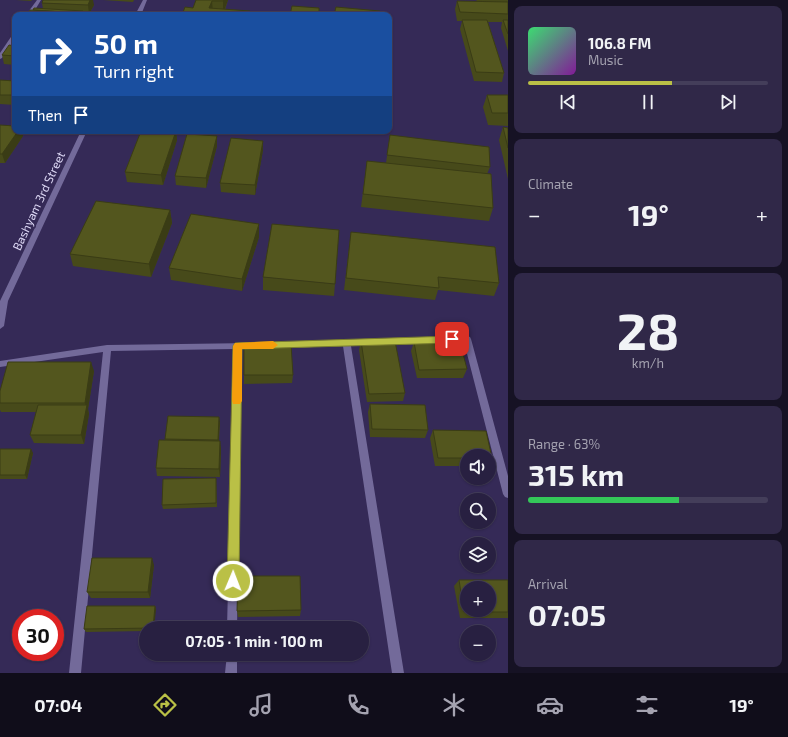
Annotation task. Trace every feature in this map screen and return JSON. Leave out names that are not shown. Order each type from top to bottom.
[{"type":"street","points":[[31,12],[39,0]]},
{"type":"street","points":[[139,12],[145,0]]},
{"type":"street","points":[[0,57],[12,39]]},
{"type":"street","name":"Bashyam 3rd Street","points":[[0,326],[4,301],[83,134]]},
{"type":"street","points":[[277,345],[467,339],[508,494]]},
{"type":"street","points":[[347,343],[398,673]]},
{"type":"street","points":[[0,364],[107,348],[261,345]]},
{"type":"street","points":[[232,621],[238,346]]},
{"type":"street","points":[[75,673],[107,348]]},
{"type":"street","points":[[231,673],[232,661]]},
{"type":"building","points":[[43,0],[90,0],[88,5],[42,3]]},
{"type":"building","points":[[196,0],[224,0],[212,1],[209,8],[250,11],[183,12],[185,7],[193,8]]},
{"type":"building","points":[[457,1],[508,2],[508,14],[460,12]]},
{"type":"building","points":[[292,6],[319,8],[319,12],[291,12]]},
{"type":"building","points":[[336,7],[380,11],[380,12],[335,12]]},
{"type":"building","points":[[34,8],[83,11],[64,12],[33,10]]},
{"type":"building","points":[[30,10],[63,12],[29,12]]},
{"type":"building","points":[[462,20],[487,20],[504,73],[476,72]]},
{"type":"building","points":[[503,20],[508,20],[508,34]]},
{"type":"building","points":[[9,45],[12,46],[12,56],[2,55]]},
{"type":"building","points":[[0,80],[12,81],[12,95],[0,95]]},
{"type":"building","points":[[487,95],[508,95],[508,113],[492,113]]},
{"type":"building","points":[[0,125],[12,126],[12,134],[16,134],[2,154],[0,154]]},
{"type":"building","points":[[503,127],[508,128],[508,148]]},
{"type":"building","points":[[140,134],[175,134],[161,175],[125,172]]},
{"type":"building","points":[[187,134],[217,136],[206,178],[175,176]]},
{"type":"building","points":[[390,135],[489,147],[490,167],[387,155]]},
{"type":"building","points":[[231,138],[263,141],[255,185],[220,183]]},
{"type":"building","points":[[367,161],[491,174],[493,208],[363,194]]},
{"type":"building","points":[[96,201],[170,210],[149,264],[70,254]]},
{"type":"building","points":[[191,214],[259,224],[242,279],[169,268]]},
{"type":"building","points":[[272,224],[339,230],[335,284],[263,277]]},
{"type":"building","points":[[351,232],[495,247],[499,283],[438,277],[439,288],[346,278]]},
{"type":"building","points":[[361,341],[395,341],[405,393],[369,394]]},
{"type":"building","points":[[414,342],[460,342],[467,369],[419,370]]},
{"type":"building","points":[[244,344],[291,344],[293,375],[244,375]]},
{"type":"building","points":[[8,362],[91,362],[85,403],[0,403],[0,391]]},
{"type":"building","points":[[370,404],[425,405],[428,430],[372,429]]},
{"type":"building","points":[[38,405],[87,405],[81,435],[30,435]]},
{"type":"building","points":[[168,416],[219,417],[218,440],[165,439]]},
{"type":"building","points":[[433,430],[486,431],[490,449],[460,449],[460,458],[438,458]]},
{"type":"building","points":[[159,440],[220,441],[219,469],[156,468]]},
{"type":"building","points":[[0,449],[31,449],[25,475],[0,475]]},
{"type":"building","points":[[216,478],[216,503],[162,505],[163,479]]},
{"type":"building","points":[[92,558],[152,558],[148,592],[87,592]]},
{"type":"building","points":[[238,576],[300,576],[301,610],[237,611]]},
{"type":"building","points":[[459,580],[508,580],[508,612],[496,612],[496,581],[460,581],[460,586]]},
{"type":"building","points":[[87,606],[155,606],[154,621],[139,621],[139,628],[84,629]]},
{"type":"slow traffic","points":[[237,401],[238,346],[273,345]]},
{"type":"route","points":[[233,581],[238,346],[452,339]]}]
